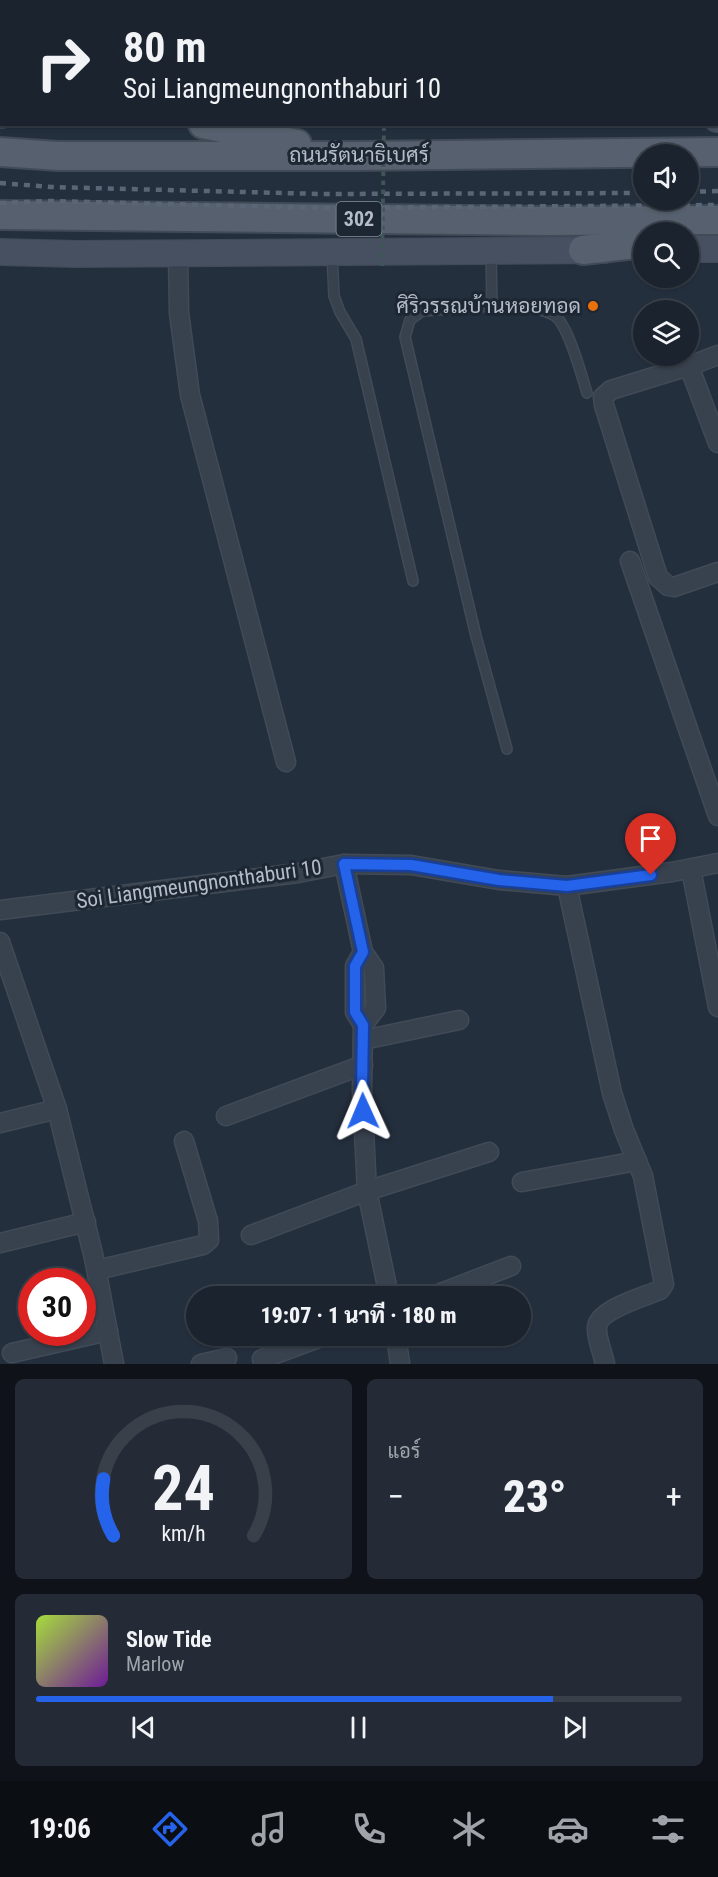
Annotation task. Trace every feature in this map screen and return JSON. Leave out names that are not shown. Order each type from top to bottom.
[{"type":"main road","points":[[212,126],[355,156]]},
{"type":"main road","name":"ถนนรัตนาธิเบศร์","points":[[0,152],[58,156],[718,152]]},
{"type":"main road","name":"302","points":[[0,215],[534,221],[718,220]]},
{"type":"main road","points":[[699,237],[718,235]]},
{"type":"main road","points":[[583,250],[633,244]]},
{"type":"main road","name":"302","points":[[0,252],[76,254],[633,249]]},
{"type":"main road","points":[[699,249],[718,249]]},
{"type":"street","points":[[178,253],[178,313],[190,395],[286,762]]},
{"type":"street","points":[[699,362],[718,355]]},
{"type":"street","points":[[718,443],[689,366],[611,390],[603,397],[658,577],[668,586],[674,586],[718,572]]},
{"type":"street","points":[[630,561],[718,816]]},
{"type":"street","name":"Soi Liangmeungnonthaburi 10","points":[[0,910],[298,873],[344,864],[411,865],[499,880],[567,886],[691,869],[718,863]]},
{"type":"street","points":[[344,864],[363,952],[374,968],[376,1008],[363,1033],[362,1091],[368,1191],[387,1286]]},
{"type":"street","points":[[691,869],[718,1007]]},
{"type":"street","points":[[567,886],[612,1093],[643,1176],[664,1284],[660,1290],[601,1317],[597,1325],[605,1364]]},
{"type":"street","points":[[0,942],[57,1109],[97,1270],[114,1364]]},
{"type":"street","points":[[363,1033],[459,1020]]},
{"type":"street","points":[[226,1116],[363,1065]]},
{"type":"street","points":[[0,1122],[57,1109]]},
{"type":"street","points":[[97,1270],[203,1245],[209,1240],[208,1221],[184,1141]]},
{"type":"street","points":[[251,1235],[368,1191],[489,1152]]},
{"type":"street","points":[[522,1182],[637,1161]]},
{"type":"street","points":[[0,1243],[86,1222]]},
{"type":"street","points":[[459,1286],[511,1266]]},
{"type":"street","points":[[12,1353],[108,1331]]},
{"type":"street","points":[[261,1359],[297,1346]]},
{"type":"street","points":[[398,1346],[400,1364]]},
{"type":"street","points":[[201,1364],[227,1358]]},
{"type":"lane","points":[[491,250],[492,306]]},
{"type":"lane","points":[[332,252],[334,296],[340,312],[356,339],[413,582]]},
{"type":"lane","points":[[507,749],[476,636],[405,337],[410,321],[422,311],[513,305],[539,310],[556,317],[564,327],[587,393]]},
{"type":"path","points":[[381,266],[384,126]]},
{"type":"railway","points":[[0,183],[51,187],[321,194],[633,193]]},
{"type":"railway","points":[[699,192],[718,191]]},
{"type":"railway","points":[[0,203],[51,201],[320,208],[718,205]]},
{"type":"place","name":"ศิริวรรณบ้านหอยทอด","points":[[593,306]]},
{"type":"route","points":[[363,1111],[363,1025],[355,1012],[355,966],[363,952],[344,864],[411,865],[499,880],[567,886],[651,875]]}]
